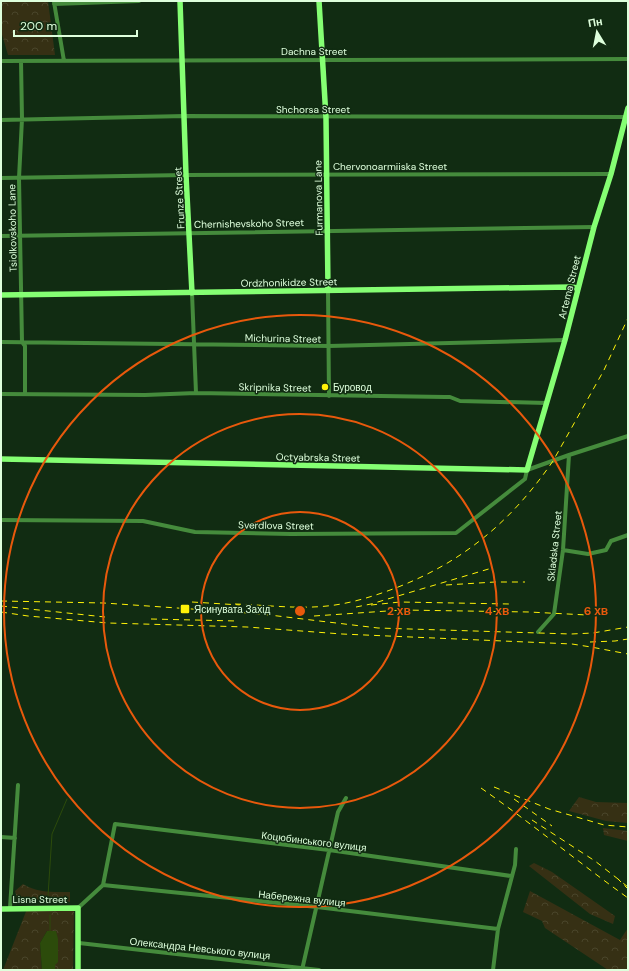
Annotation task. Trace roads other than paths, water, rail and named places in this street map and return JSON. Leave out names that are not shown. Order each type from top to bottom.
[{"type":"main road","name":"Frunze Street","points":[[180,1],[192,292]]},
{"type":"main road","name":"Furmanova Lane","points":[[319,1],[326,118],[328,290]]},
{"type":"main road","name":"Artema Street","points":[[527,470],[565,340],[577,288],[611,174],[628,108]]},
{"type":"main road","name":"Ordzhonikidze Street","points":[[1,296],[328,290],[577,288]]},
{"type":"main road","name":"Octyabrska Street","points":[[1,459],[527,470]]},
{"type":"main road","name":"Lisna Street","points":[[1,909],[78,908]]},
{"type":"main road","points":[[78,908],[78,970]]},
{"type":"street","points":[[64,61],[54,2],[139,1]]},
{"type":"street","name":"Dachna Street","points":[[1,61],[628,59]]},
{"type":"street","name":"Tsiolkovskoho Lane","points":[[21,61],[22,119],[19,178],[22,342],[26,346],[25,394]]},
{"type":"street","name":"Shchorsa Street","points":[[1,120],[185,116],[326,118],[625,117]]},
{"type":"street","name":"Chervonoarmiiska Street","points":[[1,178],[327,174],[611,174]]},
{"type":"street","name":"Chernishevskoho Street","points":[[1,236],[328,230],[594,228]]},
{"type":"street","name":"Furmanova Lane","points":[[328,290],[329,396]]},
{"type":"street","name":"Frunze Street","points":[[192,292],[196,393]]},
{"type":"street","name":"Michurina Street","points":[[1,342],[329,346],[565,340]]},
{"type":"street","name":"Skripnika Street","points":[[1,394],[196,393],[450,397],[460,401],[547,403]]},
{"type":"street","name":"Octyabrska Street","points":[[527,470],[628,436]]},
{"type":"street","name":"Skladska Street","points":[[538,632],[554,614],[563,550],[569,455]]},
{"type":"street","name":"Sverdlova Street","points":[[1,520],[143,521],[195,532],[456,533],[525,479],[527,470]]},
{"type":"street","points":[[563,550],[588,554],[606,550],[611,541],[628,535]]},
{"type":"street","points":[[10,908],[18,785]]},
{"type":"street","points":[[302,969],[338,812],[346,798]]},
{"type":"street","name":"Коцюбинського вулиця","points":[[103,885],[115,824],[329,850],[511,876]]},
{"type":"street","points":[[1,837],[15,838]]},
{"type":"street","points":[[493,970],[498,929],[515,865],[516,849]]},
{"type":"street","points":[[78,908],[103,885]]},
{"type":"street","name":"Набережна вулиця","points":[[103,885],[317,907],[498,929]]},
{"type":"street","name":"Олександра Невського вулиця","points":[[78,943],[319,970]]},
{"type":"waterway","points":[[48,896],[52,834],[67,799]]},
{"type":"waterway","points":[[50,915],[50,932]]},
{"type":"railway","points":[[235,604],[310,607],[350,602],[386,592],[418,579],[463,553],[483,538],[520,503],[553,461],[604,370],[628,318]]},
{"type":"railway","points":[[356,607],[371,604],[492,568]]},
{"type":"railway","points":[[446,585],[525,582]]},
{"type":"railway","points":[[1,601],[104,603],[221,611],[261,614],[378,628],[571,634],[593,633],[628,627]]},
{"type":"railway","points":[[192,602],[240,605]]},
{"type":"railway","points":[[371,605],[400,602],[509,604]]},
{"type":"railway","points":[[1,606],[105,617]]},
{"type":"railway","points":[[314,616],[402,610],[529,612],[587,615]]},
{"type":"railway","points":[[1,612],[28,616],[108,623],[247,627],[342,634],[572,644],[628,654]]},
{"type":"railway","points":[[151,619],[237,621]]},
{"type":"railway","points":[[590,642],[628,639]]},
{"type":"railway","points":[[494,787],[549,809],[604,825],[628,827]]},
{"type":"railway","points":[[481,788],[628,898]]},
{"type":"railway","points":[[514,799],[552,826]]},
{"type":"railway","points":[[532,820],[595,861],[618,879]]},
{"type":"railway","points":[[628,887],[618,879],[628,889]]},
{"type":"place","name":"Буровод","points":[[325,387]]},
{"type":"place","name":"Ясинувата Захід","points":[[185,609]]}]
